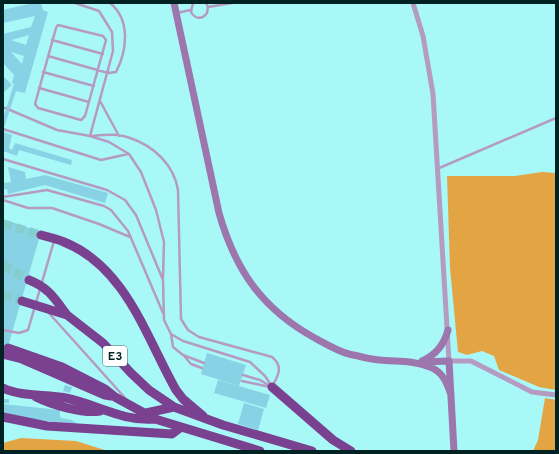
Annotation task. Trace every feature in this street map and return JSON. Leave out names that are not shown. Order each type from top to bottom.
[{"type":"highway","points":[[41,235],[77,249],[101,266],[114,279],[128,298],[176,390],[186,402],[202,414],[204,419]]},
{"type":"highway","points":[[29,280],[41,284],[67,315]]},
{"type":"highway","name":"E3","points":[[22,301],[67,315],[103,343],[149,390],[174,407],[204,419],[312,451]]},
{"type":"highway","name":"E3","points":[[7,352],[62,367],[105,388],[115,397],[155,419],[180,428],[260,451]]},
{"type":"highway","points":[[272,388],[333,440],[351,451]]},
{"type":"highway","points":[[5,391],[34,396],[66,398],[88,404],[102,410],[143,420],[155,419]]},
{"type":"highway","points":[[146,413],[174,407]]},
{"type":"highway","points":[[3,417],[47,426],[108,431],[169,434],[180,428]]},
{"type":"street","points":[[174,3],[219,213],[226,239],[250,282],[268,304],[279,315],[318,340],[347,353],[379,360],[408,362],[471,361],[532,392],[556,395]]},
{"type":"street","points":[[413,3],[423,36],[433,94],[436,169],[448,330],[454,451]]},
{"type":"street","points":[[420,362],[435,353],[441,346],[448,330]]},
{"type":"street","points":[[408,362],[431,367],[441,374],[447,383],[451,395]]},
{"type":"lane","points":[[75,3],[99,11],[109,24],[112,32],[112,52],[108,73],[90,136]]},
{"type":"lane","points":[[48,56],[108,73],[116,72],[122,61],[126,33],[118,9],[110,3]]},
{"type":"lane","points":[[190,10],[193,3]]},
{"type":"lane","points":[[190,10],[195,17],[201,18],[207,13],[208,7],[206,3]]},
{"type":"lane","points":[[208,7],[232,3]]},
{"type":"lane","points":[[176,13],[190,10]]},
{"type":"lane","points":[[60,25],[103,36],[106,40],[94,86],[84,118],[81,120],[36,108],[35,102],[52,40],[56,28],[60,25]]},
{"type":"lane","points":[[52,40],[103,54]]},
{"type":"lane","points":[[44,72],[94,86]]},
{"type":"lane","points":[[39,88],[89,102]]},
{"type":"lane","points":[[100,100],[119,136]]},
{"type":"lane","points":[[10,110],[57,130],[90,136],[109,142],[129,154],[141,172],[156,210],[164,242],[164,315]]},
{"type":"lane","points":[[436,169],[556,118]]},
{"type":"lane","points":[[3,130],[102,160],[129,154]]},
{"type":"lane","points":[[90,136],[130,137],[151,148],[166,162],[176,179],[178,190],[181,319],[188,330],[200,337],[272,357],[279,362],[280,368],[272,388]]},
{"type":"lane","points":[[3,159],[107,190],[125,200],[136,215],[163,280]]},
{"type":"lane","points":[[3,198],[47,190],[104,206],[111,210],[128,231],[164,315],[168,330],[171,334],[173,347],[191,364],[202,368]]},
{"type":"lane","points":[[3,198],[28,208],[52,208],[100,224],[130,237]]},
{"type":"lane","points":[[3,330],[19,334],[27,331],[54,239]]},
{"type":"lane","points":[[46,308],[53,319],[112,382],[130,404]]},
{"type":"lane","points":[[171,334],[183,341],[250,362],[265,376],[272,388]]},
{"type":"lane","points":[[183,355],[204,363]]},
{"type":"lane","points":[[243,375],[260,380],[272,388]]},
{"type":"lane","points":[[242,380],[272,388]]},
{"type":"shaded area","points":[[542,172],[556,173],[556,390],[539,387],[499,370],[494,356],[482,351],[467,355],[458,352],[450,268],[447,176],[515,176]]},
{"type":"shaded area","points":[[545,398],[556,400],[556,451],[533,451],[538,440]]},
{"type":"shaded area","points":[[21,438],[76,441],[108,451],[3,451],[3,443]]},
{"type":"building","points":[[33,3],[41,3],[43,10],[48,12],[25,93],[16,91],[3,131],[3,118],[14,84],[12,83],[14,75],[3,63],[3,34],[31,27],[35,16],[3,23],[3,10]],"holes":[[[29,35],[26,45],[11,40]],[[11,52],[24,56],[22,64]]]},
{"type":"building","points":[[3,76],[12,85],[3,93]]},
{"type":"building","points":[[3,132],[12,135],[9,148],[12,150],[15,143],[72,160],[71,165],[19,150],[17,156],[3,151]]},
{"type":"building","points":[[8,167],[25,172],[26,179],[45,175],[108,193],[105,203],[45,185],[8,194],[7,189],[3,189],[3,183],[11,182]]},
{"type":"building","points":[[3,219],[41,232],[3,364]]},
{"type":"building","points":[[207,353],[246,365],[239,386],[201,374]]},
{"type":"building","points":[[218,380],[270,395],[266,408],[214,393]]},
{"type":"building","points":[[65,385],[72,387],[70,393],[63,391]]},
{"type":"building","points":[[3,399],[9,399],[9,403],[3,403]]},
{"type":"building","points":[[244,403],[264,409],[258,430],[238,424]]},
{"type":"building","points":[[3,404],[60,410],[61,418],[72,420],[82,427],[67,423],[3,416]]},
{"type":"tunnel","points":[[3,224],[41,235]]},
{"type":"tunnel","points":[[3,265],[29,280]]},
{"type":"tunnel","points":[[3,295],[22,301]]}]
